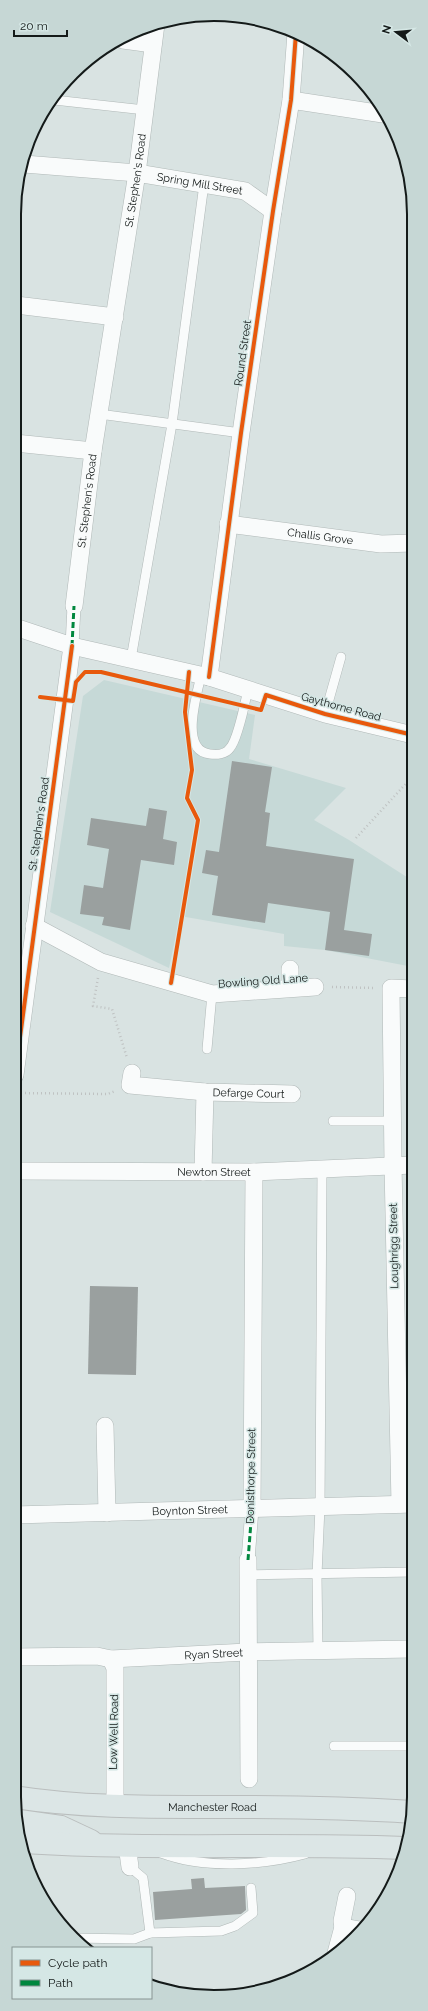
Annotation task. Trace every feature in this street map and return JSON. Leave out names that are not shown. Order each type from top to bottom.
[{"type":"main road","name":"Manchester Road","points":[[21,1798],[65,1803],[114,1806],[241,1807],[407,1812]]},
{"type":"main road","points":[[23,1822],[61,1827],[99,1844]]},
{"type":"main road","points":[[27,1842],[134,1846],[338,1846],[400,1848]]},
{"type":"main road","points":[[29,1852],[54,1844]]},
{"type":"street","name":"St. Stephen's Road","points":[[21,1028],[72,646],[74,606],[94,451],[137,174],[155,30]]},
{"type":"street","name":"Round Street","points":[[205,676],[273,211],[291,100],[296,39]]},
{"type":"street","points":[[129,41],[153,44]]},
{"type":"street","points":[[291,100],[378,113]]},
{"type":"street","name":"Spring Mill Street","points":[[28,164],[137,174],[245,191],[273,211]]},
{"type":"street","points":[[21,307],[115,317]]},
{"type":"street","points":[[21,444],[94,451]]},
{"type":"street","name":"Challis Grove","points":[[228,524],[381,544],[407,543]]},
{"type":"street","points":[[21,629],[72,646]]},
{"type":"street","name":"Gaythorne Road","points":[[72,646],[205,676],[325,714],[407,734]]},
{"type":"street","name":"Bowling Old Lane","points":[[34,926],[101,962],[212,994],[315,987]]},
{"type":"street","name":"Bowling Old Lane","points":[[290,969],[290,988]]},
{"type":"street","points":[[392,988],[407,989]]},
{"type":"street","name":"Loughrigg Street","points":[[392,988],[393,1165],[406,1504]]},
{"type":"street","name":"Defarge Court","points":[[131,1079],[205,1092],[292,1094]]},
{"type":"street","name":"Defarge Court","points":[[203,1172],[205,1092]]},
{"type":"street","name":"Newton Street","points":[[21,1171],[254,1172],[407,1165]]},
{"type":"street","name":"Donisthorpe Street","points":[[249,1779],[247,1567],[252,1509],[254,1172]]},
{"type":"street","points":[[105,1426],[107,1513]]},
{"type":"street","name":"Boynton Street","points":[[21,1515],[406,1504]]},
{"type":"street","name":"Ryan Street","points":[[21,1657],[97,1656],[111,1659],[247,1652],[318,1652],[407,1649]]},
{"type":"street","name":"Low Well Road","points":[[111,1659],[115,1668],[114,1806]]},
{"type":"street","points":[[130,1867],[134,1846]]},
{"type":"street","points":[[338,1944],[343,1927],[342,1921],[347,1896]]},
{"type":"street","points":[[343,1927],[354,1929]]},
{"type":"lane","points":[[59,100],[145,110]]},
{"type":"lane","points":[[131,659],[172,424],[204,184]]},
{"type":"lane","points":[[99,414],[241,433]]},
{"type":"lane","points":[[325,714],[341,657]]},
{"type":"lane","points":[[205,676],[193,716],[192,733],[195,745],[202,752],[221,754],[230,749],[235,740],[248,689]]},
{"type":"lane","points":[[207,1049],[212,994]]},
{"type":"lane","points":[[333,1121],[392,1122]]},
{"type":"lane","points":[[318,1652],[317,1575],[320,1507],[322,1169]]},
{"type":"lane","points":[[247,1567],[317,1575],[407,1572]]},
{"type":"lane","points":[[334,1746],[407,1746]]},
{"type":"lane","points":[[130,1867],[143,1878],[150,1933]]},
{"type":"lane","points":[[83,1938],[134,1939],[150,1933],[221,1931],[235,1926],[253,1913],[251,1888]]},
{"type":"path","points":[[356,838],[407,783]]},
{"type":"path","points":[[21,1093],[108,1094],[131,1079],[112,1009],[93,1006],[101,962]]},
{"type":"shaded area","points":[[104,680],[255,715],[249,759],[346,788],[314,820],[349,840],[407,877],[407,966],[325,950],[284,946],[284,934],[180,916],[169,968],[50,912],[83,696]]},
{"type":"building","points":[[232,761],[272,767],[265,812],[270,813],[266,846],[354,859],[344,930],[372,934],[369,956],[325,950],[330,912],[268,903],[265,923],[212,915],[218,876],[202,873],[206,850],[219,852]]},
{"type":"building","points":[[149,808],[167,811],[163,839],[177,842],[174,865],[141,860],[130,930],[102,925],[104,917],[80,914],[84,885],[103,888],[109,849],[87,845],[91,818],[146,826]]},
{"type":"building","points":[[90,1286],[138,1287],[136,1375],[88,1374]]},
{"type":"building","points":[[204,1878],[205,1888],[245,1886],[246,1910],[241,1914],[155,1920],[153,1892],[192,1889],[191,1879]]},
{"type":"marked path","points":[[72,646],[74,606]]},
{"type":"marked path","points":[[248,1560],[252,1509]]},
{"type":"cycle path","points":[[209,677],[241,433],[273,211],[291,100],[296,39]]},
{"type":"cycle path","points":[[21,1030],[72,646]]},
{"type":"cycle path","points":[[40,697],[73,701],[76,682],[85,672],[101,672],[261,710],[266,695],[325,714],[407,734]]},
{"type":"cycle path","points":[[171,983],[198,820],[187,798],[192,770],[185,712],[189,672]]}]
